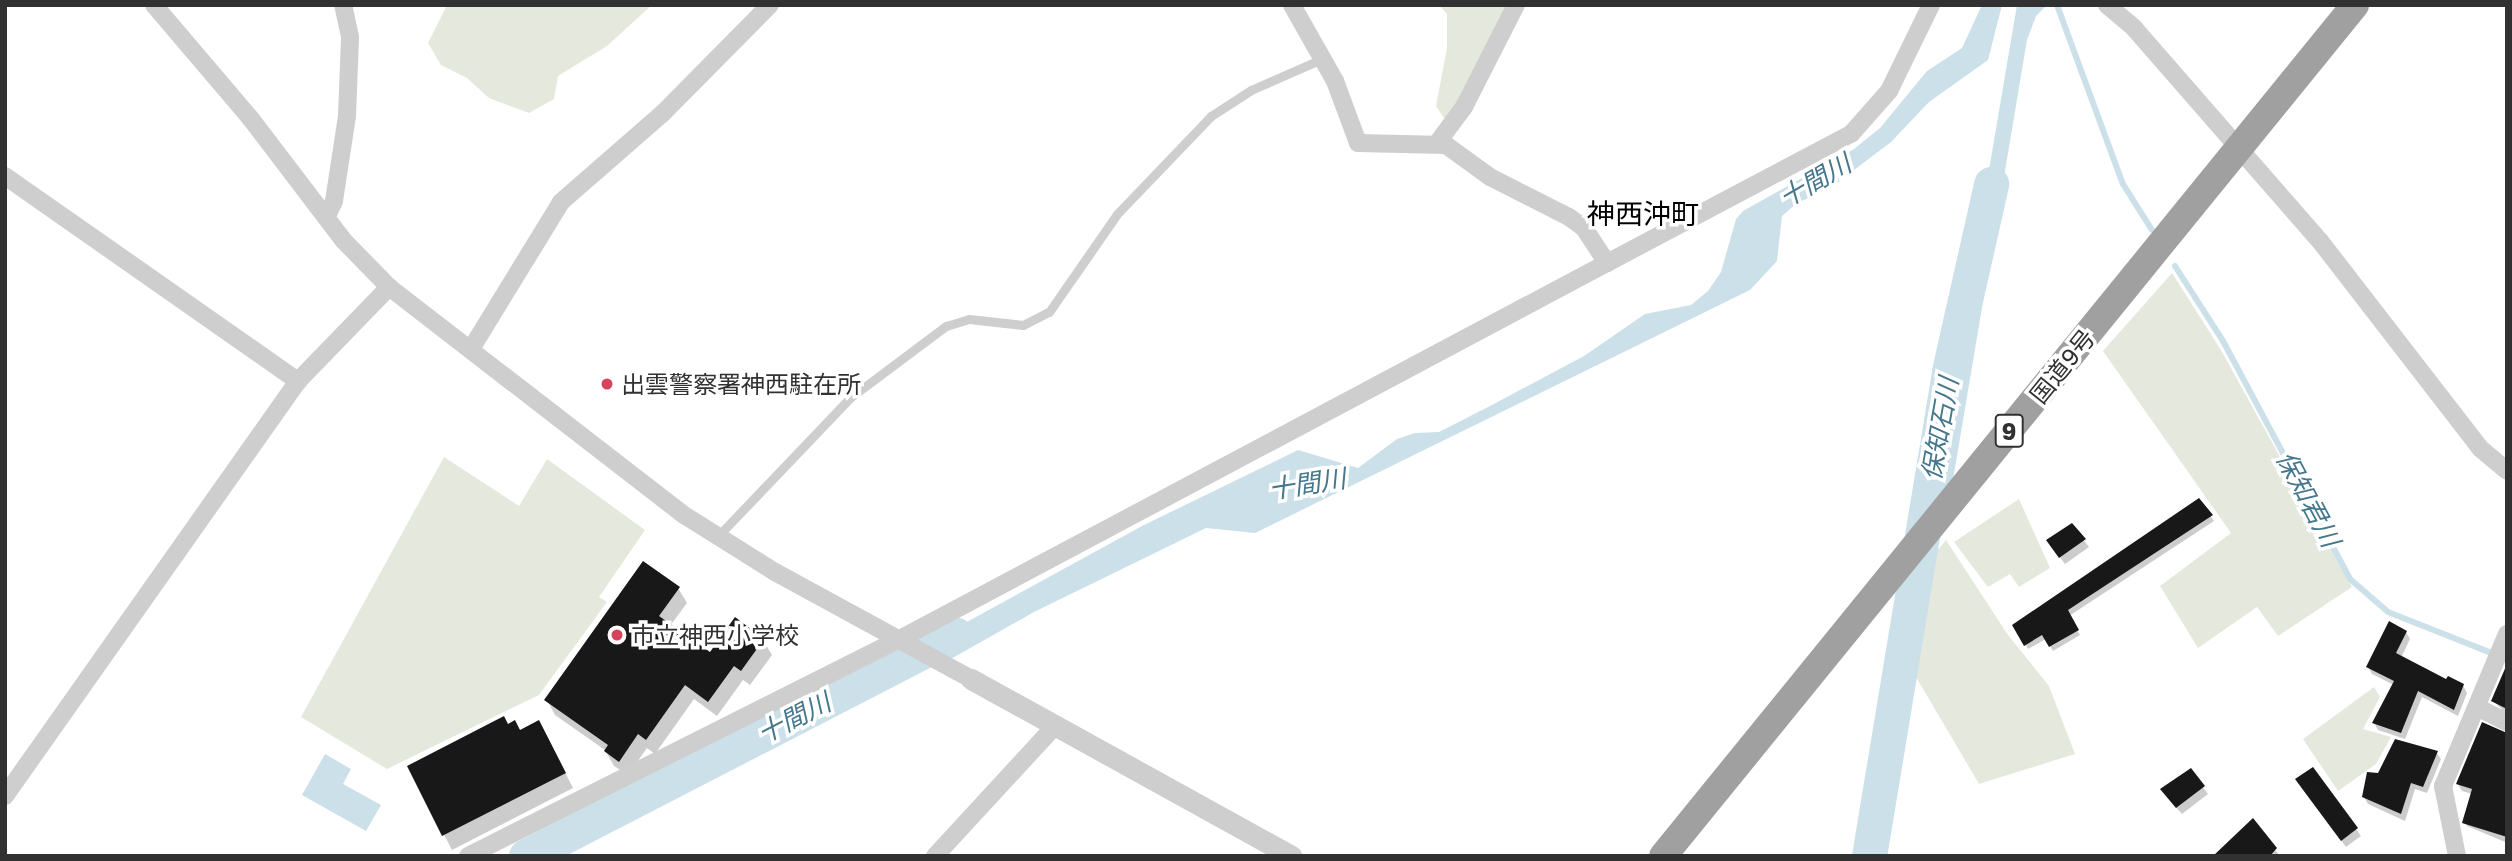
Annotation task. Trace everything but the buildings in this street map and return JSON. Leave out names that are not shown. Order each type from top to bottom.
[{"type":"highway","name":"国道9号","points":[[1663,856],[2355,5]]},
{"type":"street","points":[[154,5],[328,214],[344,241],[389,287],[666,504],[904,642],[1291,856]]},
{"type":"street","points":[[328,214],[334,201],[348,116],[350,37],[342,5]]},
{"type":"street","points":[[471,349],[561,202],[663,113],[770,5]]},
{"type":"street","points":[[1292,5],[1324,58],[1358,143],[1438,142],[1490,177],[1569,217],[1584,228],[1607,263]]},
{"type":"street","points":[[1438,142],[1464,107],[1516,5]]},
{"type":"street","points":[[468,856],[904,642],[1851,134],[1889,91],[1931,5]]},
{"type":"street","points":[[2107,5],[2134,28],[2237,150],[2320,241],[2481,449],[2507,471]]},
{"type":"street","points":[[5,176],[298,380]]},
{"type":"street","points":[[5,796],[298,380],[389,287]]},
{"type":"street","points":[[2457,856],[2443,786],[2507,634]]},
{"type":"street","points":[[2477,707],[2507,722]]},
{"type":"street","points":[[934,856],[1056,725]]},
{"type":"lane","points":[[718,536],[851,397],[946,326],[968,319],[1023,324],[1049,312],[1117,214],[1211,116],[1242,95],[1324,58]]},
{"type":"shaded area","points":[[447,5],[652,5],[607,46],[558,76],[554,99],[529,113],[489,98],[467,78],[441,65],[428,43]]},
{"type":"shaded area","points":[[1439,5],[1512,5],[1450,116],[1444,118],[1436,106],[1447,48],[1447,14]]},
{"type":"shaded area","points":[[2172,273],[2221,350],[2352,587],[2278,636],[2257,607],[2198,648],[2160,586],[2231,533],[2103,351]]},
{"type":"shaded area","points":[[444,457],[519,506],[547,459],[645,530],[599,597],[607,602],[539,695],[387,769],[301,717]]},
{"type":"shaded area","points":[[2019,499],[2050,568],[2019,587],[2010,574],[1988,587],[1954,542]]},
{"type":"shaded area","points":[[1946,540],[2008,635],[2049,686],[2075,754],[1979,784],[1916,677],[1907,699],[1901,685],[1916,577]]},
{"type":"shaded area","points":[[2374,687],[2380,697],[2363,729],[2391,737],[2376,764],[2338,791],[2303,739]]},
{"type":"water","points":[[1982,5],[2002,5],[1988,60],[1929,102],[1891,142],[1829,189],[1797,203],[1782,216],[1777,261],[1750,290],[1255,533],[1206,528],[1034,612],[949,660],[923,646],[1144,525],[1298,450],[1358,468],[1397,439],[1415,433],[1439,432],[1584,356],[1645,314],[1691,305],[1708,291],[1721,272],[1736,219],[1743,211],[1854,149],[1880,128],[1927,71],[1962,48]]},
{"type":"water","points":[[2017,5],[2047,5],[2036,16],[2027,40],[1953,480],[1932,506]]},
{"type":"water","points":[[325,754],[351,769],[343,784],[381,805],[366,831],[302,795]]},
{"type":"waterway","name":"保知君川","points":[[2057,5],[2123,184],[2152,230]]},
{"type":"waterway","name":"保知石川","points":[[1869,856],[1949,371],[1991,184]]},
{"type":"waterway","name":"保知君川","points":[[2175,266],[2223,341],[2350,579],[2388,612],[2507,659]]},
{"type":"waterway","name":"十間川","points":[[526,856],[955,635]]},
{"type":"place","name":"出雲警察署神西駐在所","points":[[607,384]]},
{"type":"place","name":"市立神西小学校","points":[[617,635]]},
{"type":"district","name":"神西沖町","points":[[1643,214]]}]
